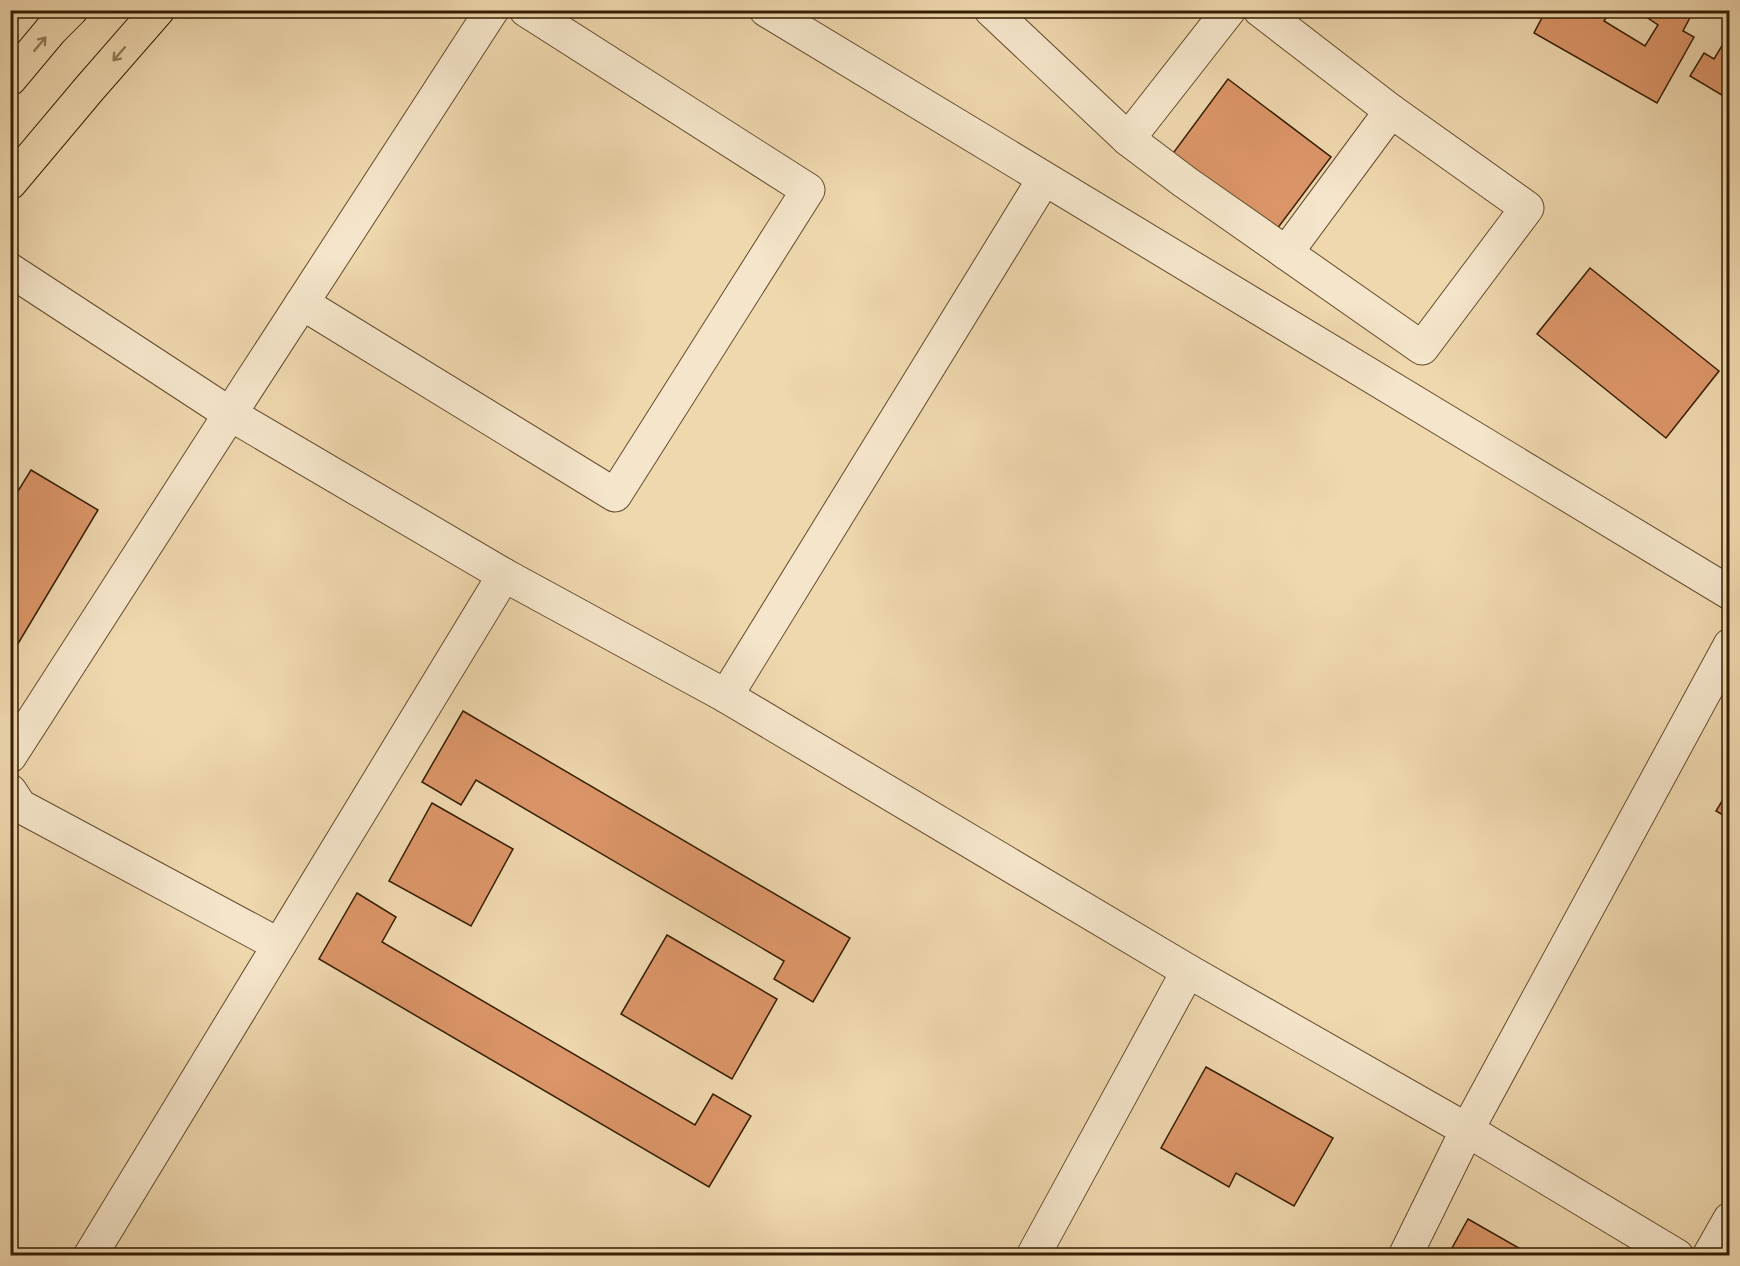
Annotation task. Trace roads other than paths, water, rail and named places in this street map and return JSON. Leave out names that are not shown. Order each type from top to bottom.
[{"type":"main road","points":[[10,79],[70,10]]},
{"type":"main road","points":[[10,183],[158,10]]},
{"type":"street","points":[[10,756],[492,10]]},
{"type":"street","points":[[302,303],[615,495],[808,190],[526,10]]},
{"type":"street","points":[[766,10],[1730,593]]},
{"type":"street","points":[[991,10],[1128,139],[1422,348],[1527,208],[1391,111],[1260,10]]},
{"type":"street","points":[[1128,139],[1229,10]]},
{"type":"street","points":[[1286,253],[1391,111]]},
{"type":"street","points":[[726,696],[1044,179]]},
{"type":"street","points":[[10,270],[230,414],[504,575],[726,696],[1188,971],[1467,1130],[1677,1256]]},
{"type":"street","points":[[90,1256],[504,575]]},
{"type":"street","points":[[1406,1256],[1467,1130],[1730,645]]},
{"type":"street","points":[[10,791],[20,806],[279,945]]},
{"type":"street","points":[[1033,1256],[1188,971]]},
{"type":"street","points":[[1709,1256],[1730,1219]]}]
